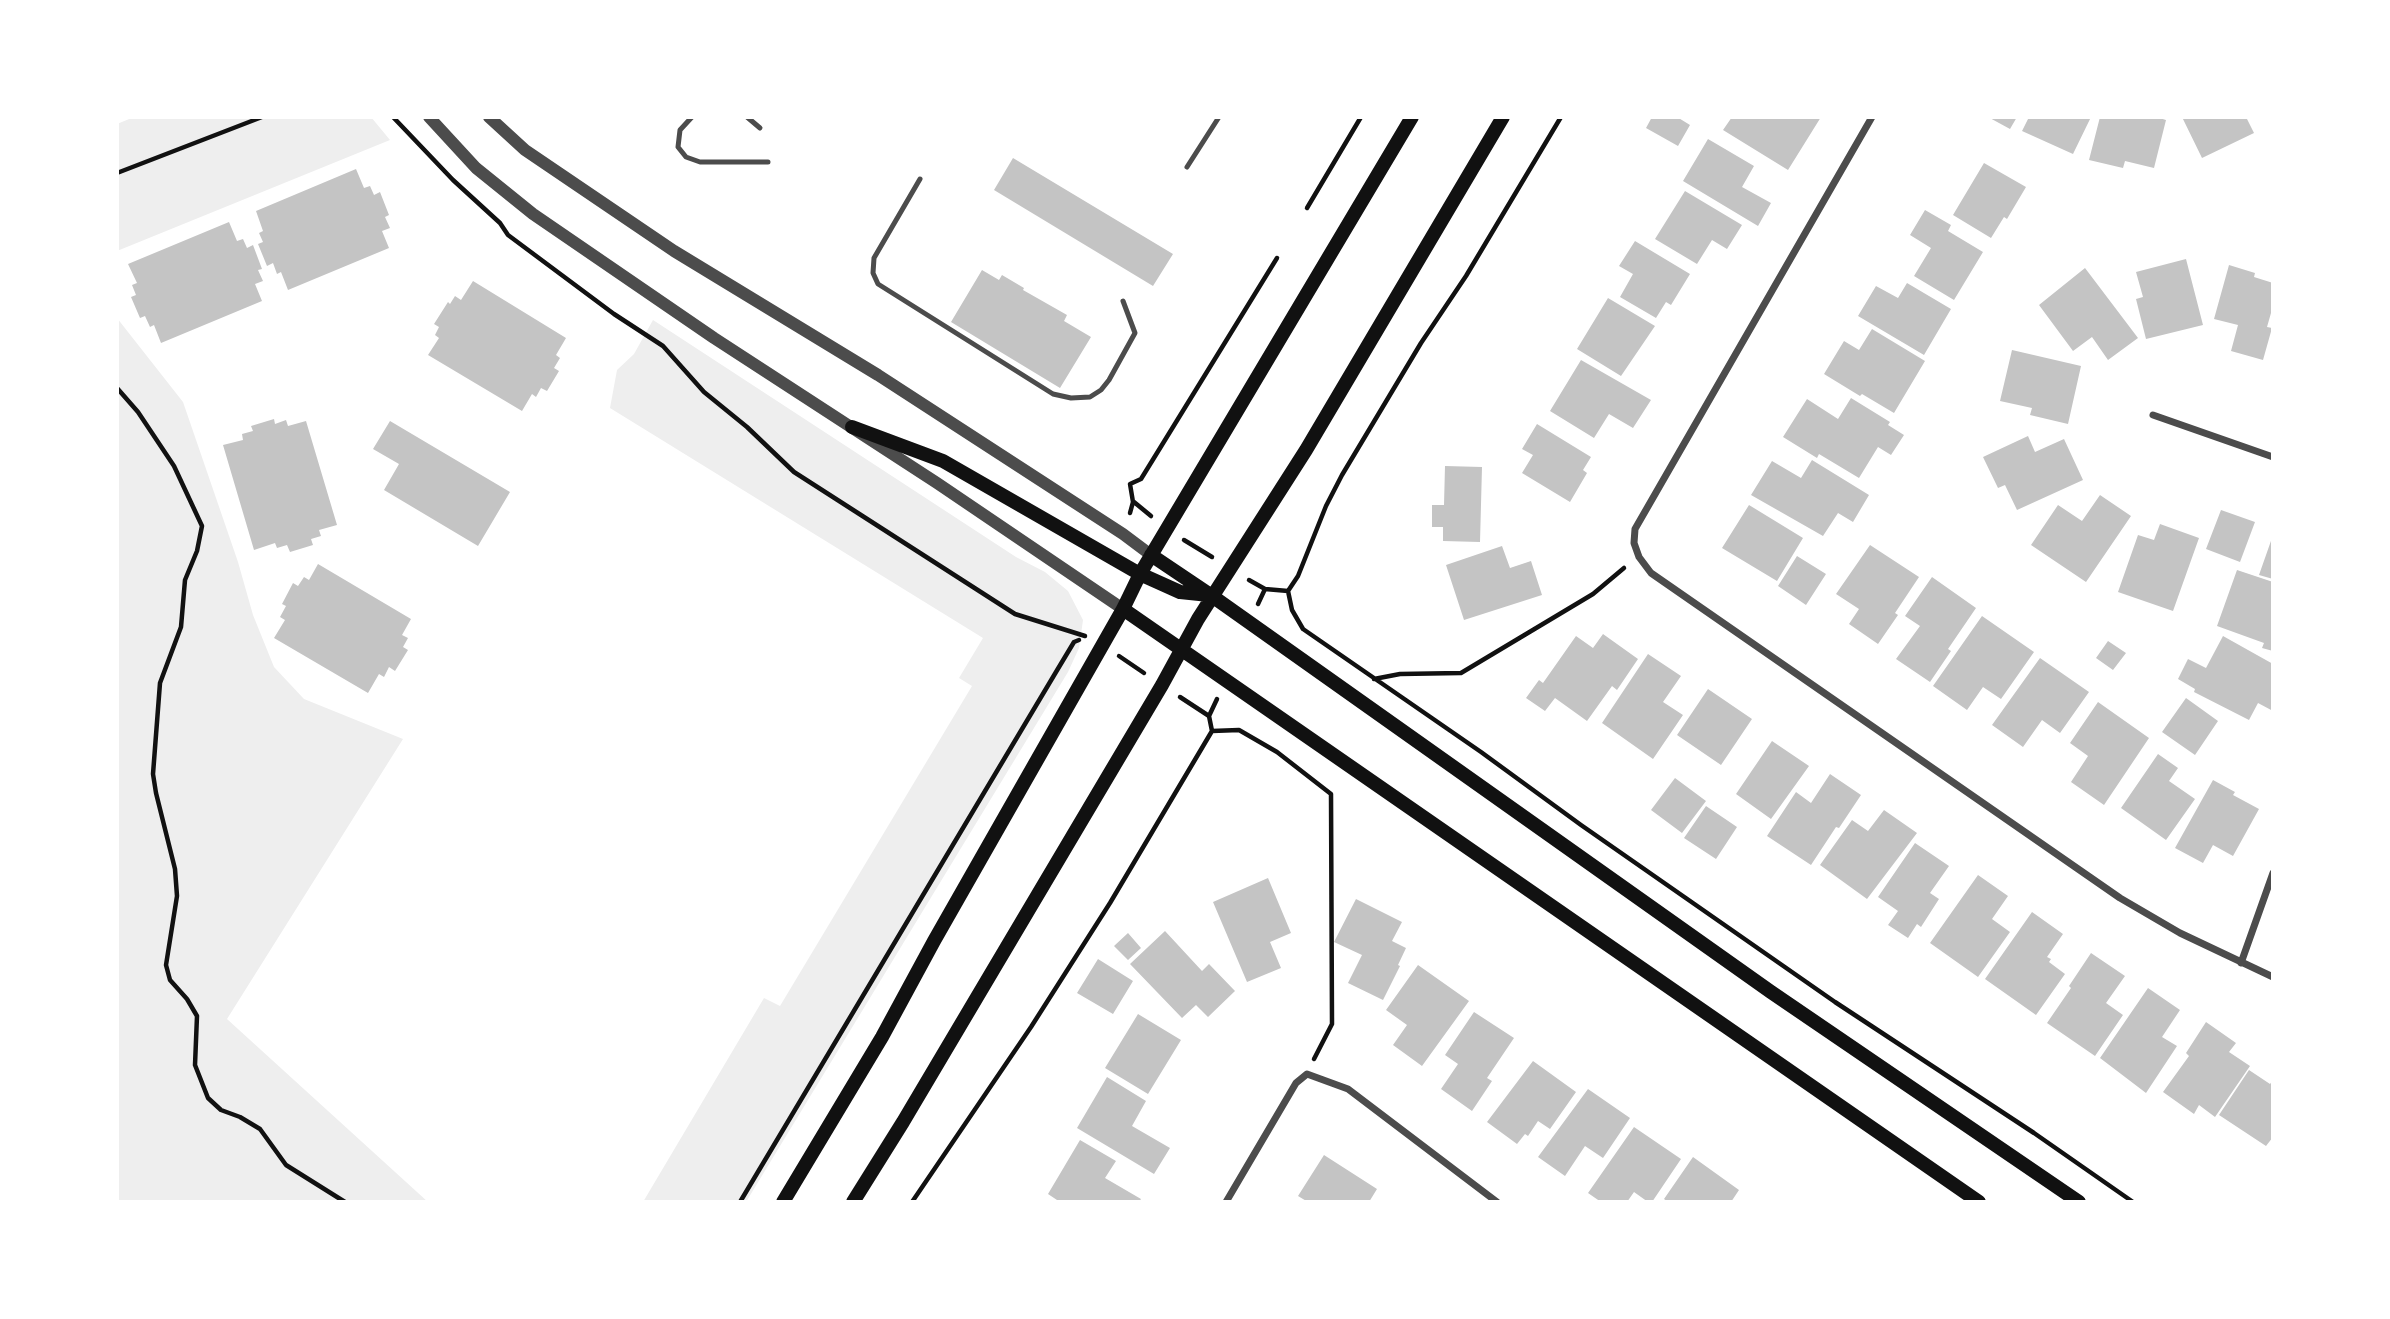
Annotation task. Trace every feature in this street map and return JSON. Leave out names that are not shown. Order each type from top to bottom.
[{"type":"main road","points":[[783,1202],[882,1037],[1124,609],[1151,555],[1412,117]]},
{"type":"main road","points":[[853,1202],[903,1122],[1212,596],[1306,450],[1503,117]]},
{"type":"main road","points":[[852,427],[943,461],[1140,574],[1180,593],[1212,596]]},
{"type":"main road","points":[[1151,555],[1771,992],[2079,1202]]},
{"type":"main road","points":[[1124,609],[1979,1202]]},
{"type":"street","points":[[429,117],[477,168],[533,214],[714,338],[1124,609]]},
{"type":"street","points":[[489,117],[525,150],[674,251],[878,375],[1151,555]]},
{"type":"street","points":[[1872,117],[1635,529],[1634,542],[1639,557],[1651,573],[2120,898],[2180,933],[2273,977]]},
{"type":"street","points":[[2153,415],[2273,457]]},
{"type":"street","points":[[2241,962],[2273,873]]},
{"type":"street","points":[[1226,1202],[1296,1083],[1307,1074],[1348,1089],[1497,1202]]},
{"type":"lane","points":[[692,117],[680,130],[678,147],[686,157],[700,162],[768,162]]},
{"type":"lane","points":[[747,117],[760,128]]},
{"type":"lane","points":[[1187,167],[1219,117]]},
{"type":"lane","points":[[920,179],[874,258],[873,273],[878,284],[1053,394],[1071,398],[1090,397],[1101,390],[1109,380],[1135,333],[1123,301]]},
{"type":"path","points":[[117,173],[262,117]]},
{"type":"path","points":[[393,117],[453,180],[500,223],[508,235],[614,314],[663,346],[704,392],[747,427],[794,472],[1015,614],[1088,637],[1074,642],[740,1202]]},
{"type":"path","points":[[1307,208],[1361,117]]},
{"type":"path","points":[[1561,117],[1474,264],[1421,343],[1342,475],[1326,506],[1298,576],[1288,591],[1292,610],[1303,629],[1374,679],[1835,1002],[2034,1133],[2133,1202]]},
{"type":"path","points":[[1277,258],[1141,478],[1130,484],[1133,502],[1167,529],[1265,589],[1288,591]]},
{"type":"path","points":[[117,388],[138,412],[174,466],[202,526],[197,551],[185,580],[181,602],[181,627],[160,683],[154,761],[156,793],[175,869],[177,896],[166,965],[170,980],[187,999],[197,1016],[195,1065],[208,1098],[220,1111],[240,1117],[260,1129],[286,1165],[345,1202]]},
{"type":"path","points":[[1374,679],[1400,674],[1461,673],[1593,594],[1639,557]]},
{"type":"path","points":[[1250,623],[1265,589]]},
{"type":"path","points":[[912,1202],[1031,1027],[1110,903],[1213,731],[1209,716],[1226,680]]},
{"type":"path","points":[[1213,731],[1239,730],[1277,752],[1331,794],[1332,1024],[1307,1074]]},
{"type":"shaded area","points":[[134,117],[371,117],[390,140],[117,251],[117,124]]},
{"type":"shaded area","points":[[117,318],[183,402],[238,562],[253,615],[274,667],[304,699],[403,739],[227,1019],[428,1202],[117,1202]]},
{"type":"shaded area","points":[[653,320],[1016,557],[1045,572],[1068,591],[1083,620],[1079,648],[1068,672],[746,1202],[643,1202],[764,998],[780,1006],[972,686],[959,678],[983,638],[610,408],[617,370],[634,354]]},
{"type":"building","points":[[1652,117],[1677,117],[1690,125],[1678,146],[1646,128]]},
{"type":"building","points":[[1732,117],[1821,117],[1788,170],[1723,130]]},
{"type":"building","points":[[1988,117],[2017,117],[2010,129]]},
{"type":"building","points":[[2029,117],[2091,117],[2073,154],[2022,131]]},
{"type":"building","points":[[2100,117],[2156,117],[2166,120],[2154,168],[2125,161],[2123,168],[2089,160]]},
{"type":"building","points":[[2182,117],[2246,117],[2254,133],[2202,158]]},
{"type":"building","points":[[1708,139],[1754,166],[1742,187],[1771,203],[1758,226],[1683,181]]},
{"type":"building","points":[[1013,158],[1173,254],[1153,286],[994,190]]},
{"type":"building","points":[[1984,163],[2026,187],[2007,219],[2004,217],[1991,238],[1953,215]]},
{"type":"building","points":[[356,169],[364,188],[370,186],[374,195],[380,192],[389,215],[385,217],[390,228],[382,231],[389,248],[288,290],[281,272],[277,274],[273,263],[267,266],[258,244],[263,242],[259,233],[263,231],[256,211]]},
{"type":"building","points":[[1685,191],[1742,225],[1727,249],[1712,240],[1697,264],[1655,239]]},
{"type":"building","points":[[1925,210],[1951,225],[1948,231],[1983,252],[1954,300],[1914,276],[1931,248],[1910,235]]},
{"type":"building","points":[[229,222],[237,241],[243,239],[247,248],[253,245],[262,269],[258,270],[263,281],[255,284],[262,301],[161,343],[154,325],[150,327],[145,316],[140,318],[131,297],[136,295],[132,285],[137,283],[128,264]]},
{"type":"building","points":[[1635,241],[1690,274],[1671,305],[1666,302],[1656,318],[1620,297],[1633,274],[1619,266]]},
{"type":"building","points":[[2186,259],[2203,325],[2146,339],[2136,299],[2143,297],[2136,272]]},
{"type":"building","points":[[2229,265],[2255,273],[2254,277],[2273,283],[2273,306],[2267,327],[2272,328],[2263,360],[2231,351],[2238,325],[2214,319]]},
{"type":"building","points":[[2085,268],[2138,338],[2108,360],[2092,337],[2073,351],[2039,305]]},
{"type":"building","points":[[982,270],[999,280],[1002,275],[1024,288],[1023,290],[1067,315],[1064,321],[1091,337],[1060,388],[951,322]]},
{"type":"building","points":[[473,281],[566,338],[556,355],[560,358],[554,368],[559,371],[547,391],[541,388],[536,397],[532,394],[522,411],[428,355],[439,338],[435,335],[439,327],[434,324],[448,302],[450,304],[455,296],[461,300]]},
{"type":"building","points":[[1907,283],[1951,309],[1924,355],[1858,316],[1876,286],[1898,298]]},
{"type":"building","points":[[1608,298],[1655,326],[1621,376],[1577,349]]},
{"type":"building","points":[[1872,329],[1925,361],[1894,413],[1824,374],[1844,341],[1859,350]]},
{"type":"building","points":[[2012,350],[2081,366],[2068,424],[2030,415],[2032,408],[2000,401]]},
{"type":"building","points":[[1581,360],[1651,400],[1633,428],[1609,414],[1594,438],[1550,411]]},
{"type":"building","points":[[1851,398],[1890,422],[1888,425],[1904,435],[1891,455],[1878,447],[1859,478],[1819,454],[1817,458],[1783,437],[1807,399],[1838,419]]},
{"type":"building","points":[[274,419],[275,424],[286,420],[288,426],[306,421],[337,525],[319,530],[321,536],[311,539],[313,545],[290,552],[287,545],[277,548],[275,543],[254,550],[223,445],[243,440],[242,434],[253,431],[251,426]]},
{"type":"building","points":[[390,421],[510,492],[478,546],[384,490],[399,464],[373,449]]},
{"type":"building","points":[[1537,424],[1591,457],[1583,470],[1587,473],[1570,502],[1522,473],[1533,455],[1522,449]]},
{"type":"building","points":[[2028,436],[2035,452],[2064,439],[2083,480],[2017,510],[2005,485],[1998,488],[1983,457]]},
{"type":"building","points":[[1812,460],[1869,495],[1853,522],[1838,513],[1823,536],[1751,495],[1772,461],[1801,478]]},
{"type":"building","points":[[1445,466],[1482,467],[1480,542],[1443,541],[1443,527],[1432,527],[1432,505],[1444,505]]},
{"type":"building","points":[[2100,495],[2131,516],[2086,582],[2031,545],[2058,505],[2082,521]]},
{"type":"building","points":[[1749,505],[1803,538],[1777,581],[1722,548]]},
{"type":"building","points":[[2221,510],[2255,522],[2240,562],[2206,549]]},
{"type":"building","points":[[2160,524],[2199,538],[2173,611],[2118,592],[2138,535],[2154,540]]},
{"type":"building","points":[[2273,538],[2273,579],[2259,575]]},
{"type":"building","points":[[1870,545],[1919,577],[1878,644],[1849,624],[1859,609],[1836,594]]},
{"type":"building","points":[[1502,546],[1510,568],[1531,561],[1542,595],[1464,620],[1446,565]]},
{"type":"building","points":[[1797,556],[1826,574],[1806,605],[1778,586]]},
{"type":"building","points":[[318,564],[411,619],[402,635],[408,638],[403,647],[408,650],[395,671],[389,667],[384,677],[379,674],[368,693],[274,638],[285,620],[280,617],[286,606],[282,604],[293,583],[298,586],[304,577],[309,580]]},
{"type":"building","points":[[2237,570],[2273,582],[2273,651],[2262,648],[2264,643],[2217,626]]},
{"type":"building","points":[[1932,577],[1976,608],[1948,649],[1951,651],[1930,682],[1896,659],[1920,626],[1905,616]]},
{"type":"building","points":[[1982,616],[2034,652],[2001,699],[1983,687],[1967,710],[1933,686]]},
{"type":"building","points":[[1603,634],[1638,659],[1617,690],[1612,686],[1587,721],[1555,698],[1545,711],[1526,698],[1539,680],[1543,683],[1576,636],[1593,648]]},
{"type":"building","points":[[2223,636],[2273,664],[2273,711],[2258,703],[2249,720],[2194,692],[2195,689],[2178,679],[2188,659],[2206,668]]},
{"type":"building","points":[[2108,641],[2126,653],[2113,670],[2096,658]]},
{"type":"building","points":[[1648,654],[1681,676],[1663,702],[1683,715],[1653,759],[1602,723]]},
{"type":"building","points":[[2040,658],[2089,692],[2060,733],[2042,720],[2023,747],[1992,725]]},
{"type":"building","points":[[1708,689],[1752,719],[1721,765],[1677,735]]},
{"type":"building","points":[[2186,698],[2218,721],[2195,755],[2162,732]]},
{"type":"building","points":[[2098,702],[2149,738],[2104,805],[2071,782],[2088,756],[2070,743]]},
{"type":"building","points":[[1772,741],[1809,766],[1771,819],[1736,794]]},
{"type":"building","points":[[2158,754],[2178,768],[2169,781],[2195,799],[2166,840],[2121,808]]},
{"type":"building","points":[[1830,774],[1861,795],[1811,865],[1767,836],[1796,792],[1811,803]]},
{"type":"building","points":[[1675,778],[1706,801],[1682,833],[1651,810]]},
{"type":"building","points":[[2213,780],[2259,809],[2233,856],[2213,845],[2203,863],[2175,848]]},
{"type":"building","points":[[1706,806],[1737,827],[1716,859],[1684,838]]},
{"type":"building","points":[[1884,810],[1917,833],[1867,899],[1820,865],[1852,820],[1868,831]]},
{"type":"building","points":[[1915,843],[1949,866],[1930,893],[1939,899],[1921,927],[1917,924],[1908,938],[1888,925],[1898,911],[1878,897]]},
{"type":"building","points":[[1978,875],[2008,896],[1992,919],[2010,932],[1978,977],[1930,943]]},
{"type":"building","points":[[1268,878],[1291,933],[1270,942],[1281,968],[1247,982],[1213,902]]},
{"type":"building","points":[[1356,899],[1402,922],[1392,941],[1406,948],[1383,1000],[1348,983],[1362,955],[1334,942]]},
{"type":"building","points":[[2032,912],[2063,934],[2047,957],[2051,959],[2049,962],[2065,974],[2036,1015],[1985,979]]},
{"type":"building","points":[[1165,931],[1202,971],[1209,964],[1235,991],[1208,1017],[1196,1005],[1182,1018],[1130,964]]},
{"type":"building","points":[[1128,933],[1141,948],[1128,960],[1114,946]]},
{"type":"building","points":[[2091,953],[2125,976],[2106,1003],[2123,1015],[2095,1056],[2047,1023]]},
{"type":"building","points":[[1098,959],[1133,981],[1113,1014],[1077,993]]},
{"type":"building","points":[[1418,965],[1469,1001],[1422,1066],[1393,1045],[1407,1025],[1386,1010]]},
{"type":"building","points":[[2148,988],[2180,1010],[2162,1037],[2177,1046],[2146,1093],[2100,1058]]},
{"type":"building","points":[[1474,1012],[1514,1038],[1487,1078],[1492,1081],[1472,1111],[1441,1089],[1458,1064],[1445,1055]]},
{"type":"building","points":[[1138,1014],[1181,1040],[1148,1094],[1105,1068]]},
{"type":"building","points":[[2206,1022],[2236,1043],[2229,1052],[2250,1066],[2215,1117],[2199,1105],[2194,1114],[2163,1092],[2189,1056],[2186,1053]]},
{"type":"building","points":[[1533,1061],[1576,1092],[1550,1129],[1538,1121],[1528,1136],[1525,1134],[1517,1144],[1487,1122]]},
{"type":"building","points":[[2249,1070],[2270,1084],[2273,1080],[2273,1137],[2266,1146],[2219,1115]]},
{"type":"building","points":[[1107,1077],[1146,1101],[1132,1126],[1170,1148],[1154,1174],[1077,1128]]},
{"type":"building","points":[[1588,1089],[1630,1118],[1603,1158],[1585,1146],[1565,1176],[1538,1157]]},
{"type":"building","points":[[1634,1127],[1681,1159],[1652,1202],[1634,1192],[1627,1202],[1601,1202],[1588,1193]]},
{"type":"building","points":[[1080,1140],[1116,1161],[1105,1178],[1141,1199],[1139,1202],[1060,1202],[1048,1194]]},
{"type":"building","points":[[1324,1155],[1377,1189],[1369,1202],[1308,1202],[1298,1196]]},
{"type":"building","points":[[1693,1157],[1739,1190],[1731,1202],[1668,1202],[1664,1199]]}]
